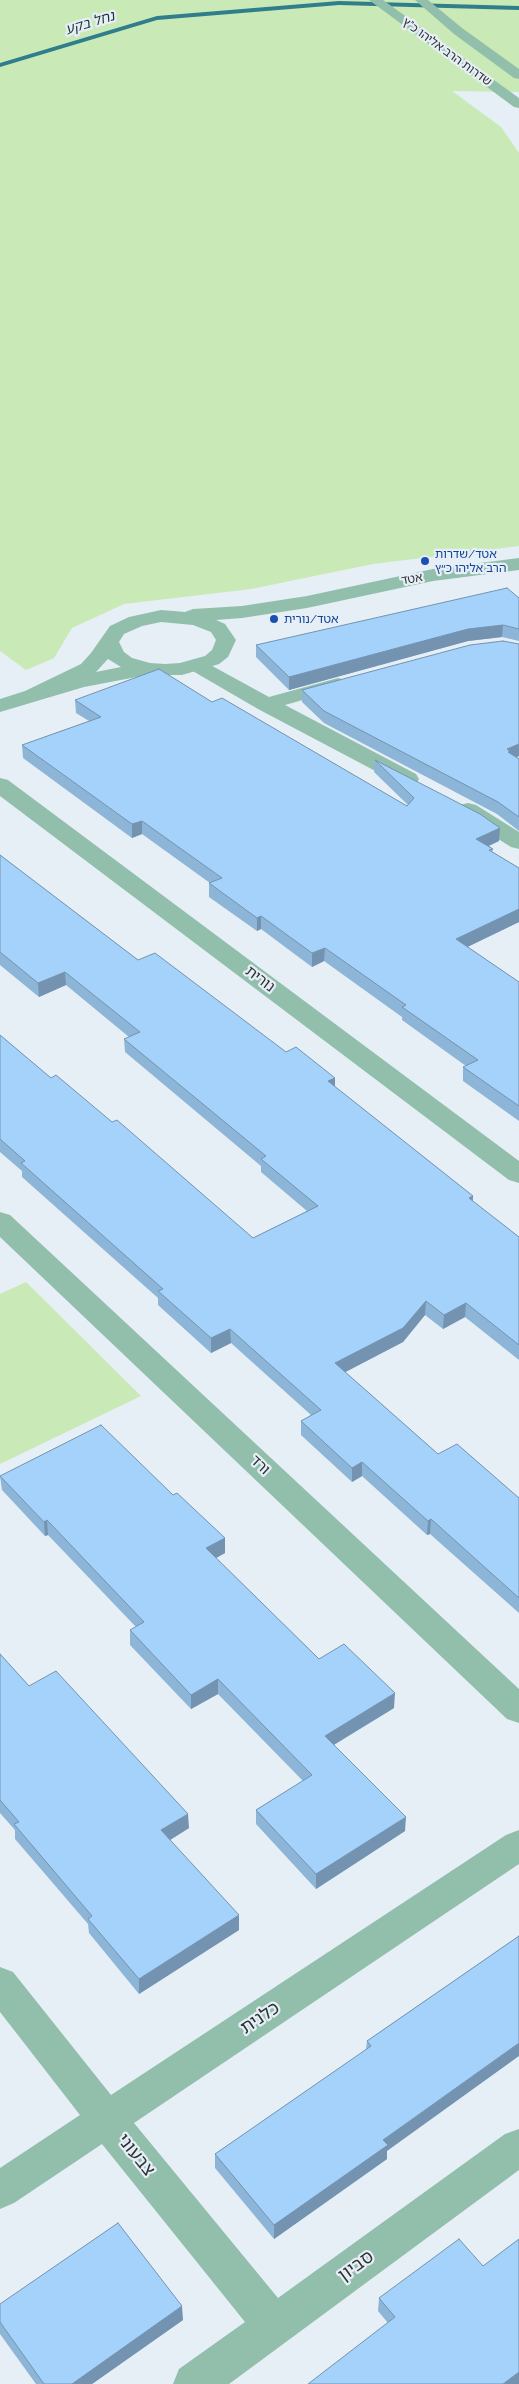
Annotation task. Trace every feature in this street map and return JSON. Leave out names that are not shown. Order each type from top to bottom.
[{"type":"street","name":"שדרות הרב אליהו כ\"ץ","points":[[375,0],[519,104]]},
{"type":"street","name":"שדרות הרב אליהו כ\"ץ","points":[[420,0],[519,75]]},
{"type":"street","name":"אטד","points":[[179,616],[242,612],[307,602],[433,575],[519,564]]},
{"type":"street","name":"אטד","points":[[198,666],[212,660],[221,653],[226,645],[251,626],[307,602]]},
{"type":"street","points":[[33,695],[88,668],[110,643],[117,630],[128,624],[152,617],[179,616],[205,622],[218,628],[225,636],[226,645]]},
{"type":"street","points":[[110,643],[112,651],[120,659],[132,665],[148,669]]},
{"type":"street","points":[[0,706],[33,695],[105,676],[148,669],[182,669],[198,666],[488,821],[519,842]]},
{"type":"street","points":[[266,704],[352,680]]},
{"type":"street","name":"נורית","points":[[0,785],[519,1174]]},
{"type":"street","name":"ורד","points":[[0,1221],[519,1710]]},
{"type":"street","name":"כלנית","points":[[0,2190],[519,1845]]},
{"type":"street","name":"צבעוני","points":[[0,1983],[107,2120],[274,2326]]},
{"type":"street","name":"סביון","points":[[194,2384],[519,2147]]},
{"type":"green space","points":[[0,0],[519,0],[519,92],[452,91],[501,127],[519,153],[519,546],[373,564],[251,589],[124,604],[72,628],[54,658],[26,670],[0,651]]},
{"type":"green space","points":[[26,1282],[141,1396],[0,1464],[0,1294]]},
{"type":"building","points":[[507,588],[519,598],[519,629],[503,625],[468,629],[289,677],[256,645]]},
{"type":"building","points":[[503,641],[519,644],[519,744],[507,749],[510,751],[508,752],[519,759],[519,817],[498,802],[324,711],[302,690],[470,645]]},
{"type":"building","points":[[159,669],[212,702],[222,698],[407,806],[414,798],[375,760],[480,814],[500,828],[476,839],[493,849],[489,850],[519,868],[519,909],[456,939],[519,982],[519,1106],[463,1067],[478,1060],[402,1007],[406,1005],[325,948],[312,953],[261,916],[257,918],[209,883],[222,878],[142,821],[132,824],[22,745],[101,717],[75,700]]},
{"type":"building","points":[[0,855],[138,960],[155,953],[286,1052],[296,1047],[335,1078],[328,1081],[473,1196],[469,1198],[519,1237],[519,1345],[466,1303],[444,1315],[426,1301],[403,1328],[335,1363],[438,1454],[457,1444],[519,1498],[519,1598],[431,1519],[428,1521],[362,1462],[352,1468],[301,1421],[321,1410],[230,1329],[211,1338],[158,1291],[163,1289],[21,1163],[25,1161],[0,1139],[0,1035],[51,1078],[56,1075],[112,1122],[117,1120],[253,1238],[318,1206],[261,1159],[266,1156],[124,1039],[140,1032],[65,972],[38,983],[0,952]]},
{"type":"building","points":[[101,1425],[173,1495],[177,1493],[225,1538],[206,1548],[319,1659],[344,1644],[395,1693],[325,1736],[406,1817],[316,1874],[256,1810],[312,1775],[218,1679],[191,1695],[130,1630],[144,1622],[47,1520],[44,1522],[0,1476]]},
{"type":"building","points":[[0,1654],[29,1686],[56,1671],[188,1814],[161,1830],[239,1915],[139,1979],[88,1919],[92,1916],[14,1824],[19,1822],[0,1800]]},
{"type":"building","points":[[519,1936],[519,2043],[383,2140],[388,2145],[274,2225],[215,2154],[371,2046],[367,2041]]},
{"type":"building","points":[[118,2223],[182,2306],[72,2384],[44,2384],[0,2322],[0,2304]]},
{"type":"building","points":[[459,2239],[483,2266],[519,2239],[519,2372],[503,2384],[308,2384],[395,2317],[379,2298]]},
{"type":"waterway","name":"נחל בקע","points":[[0,65],[157,18],[339,3],[519,8]]},
{"type":"place","name":"אטד/שדרות הרב אליהו כ״ץ","points":[[425,561]]},
{"type":"place","name":"אטד/נורית","points":[[274,619]]}]
